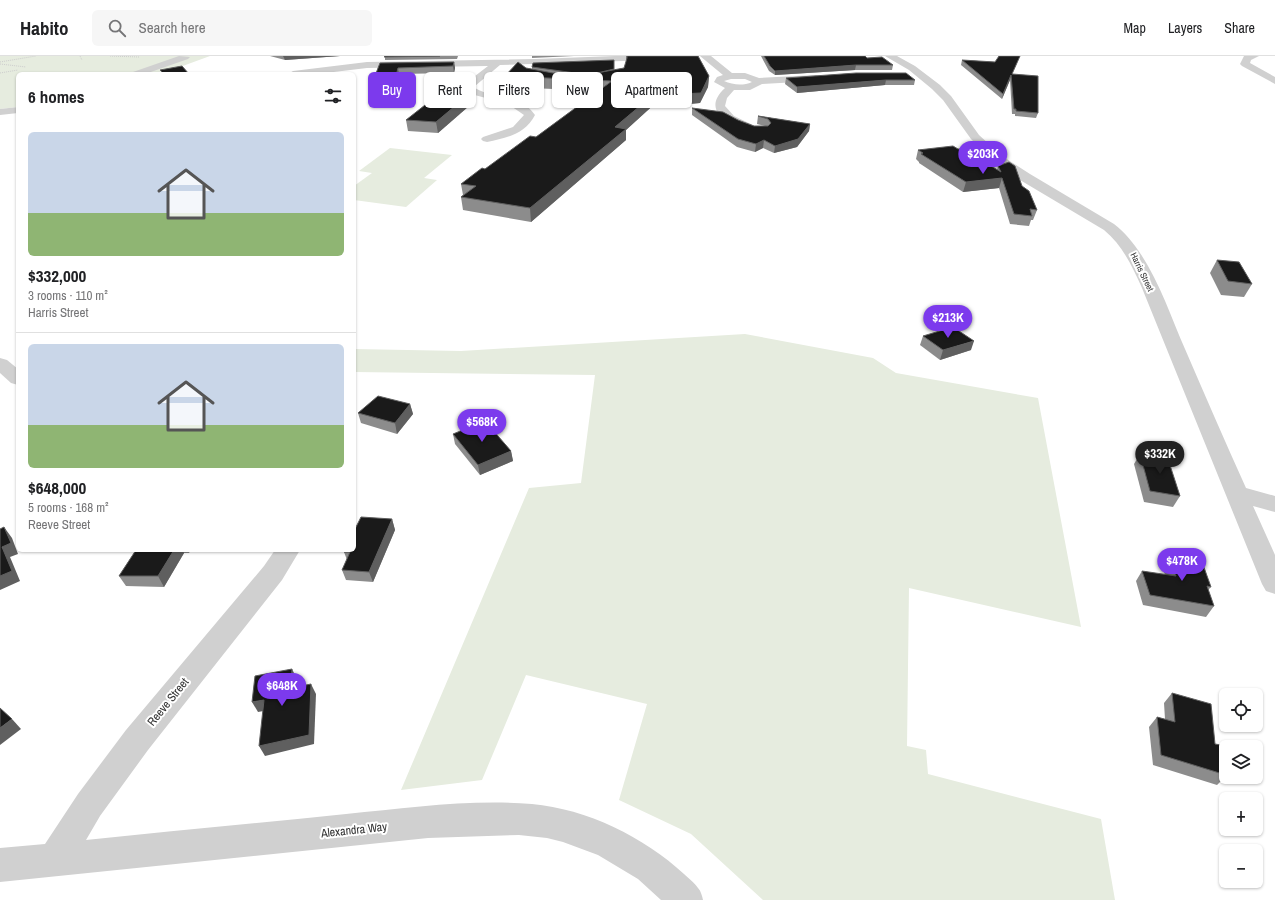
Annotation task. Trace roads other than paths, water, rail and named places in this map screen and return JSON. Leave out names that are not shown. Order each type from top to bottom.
[{"type":"street","points":[[309,72],[367,65],[498,62],[620,64],[684,56]]},
{"type":"street","points":[[705,56],[731,81]]},
{"type":"street","name":"Harris Street","points":[[890,56],[944,95],[975,137],[992,154],[1025,177],[1109,227],[1128,244],[1153,295],[1275,584]]},
{"type":"street","points":[[1254,56],[1247,58],[1245,64],[1275,86]]},
{"type":"street","points":[[142,72],[185,57]]},
{"type":"street","points":[[487,138],[511,132],[519,128],[526,124],[530,115],[525,108],[475,92],[470,89],[470,85],[477,78],[498,62]]},
{"type":"street","points":[[525,72],[528,62]]},
{"type":"street","points":[[757,129],[738,122],[728,116],[721,109],[721,99],[731,81],[748,77],[757,81],[826,76]]},
{"type":"street","points":[[0,112],[16,110]]},
{"type":"street","points":[[0,364],[16,376]]},
{"type":"street","points":[[1236,493],[1275,504]]},
{"type":"street","name":"Reeve Street","points":[[55,860],[89,805],[137,740],[273,573],[287,552]]},
{"type":"street","name":"Alexandra Way","points":[[0,865],[428,822],[488,819],[533,820],[574,829],[615,845],[650,867],[686,900]]}]
